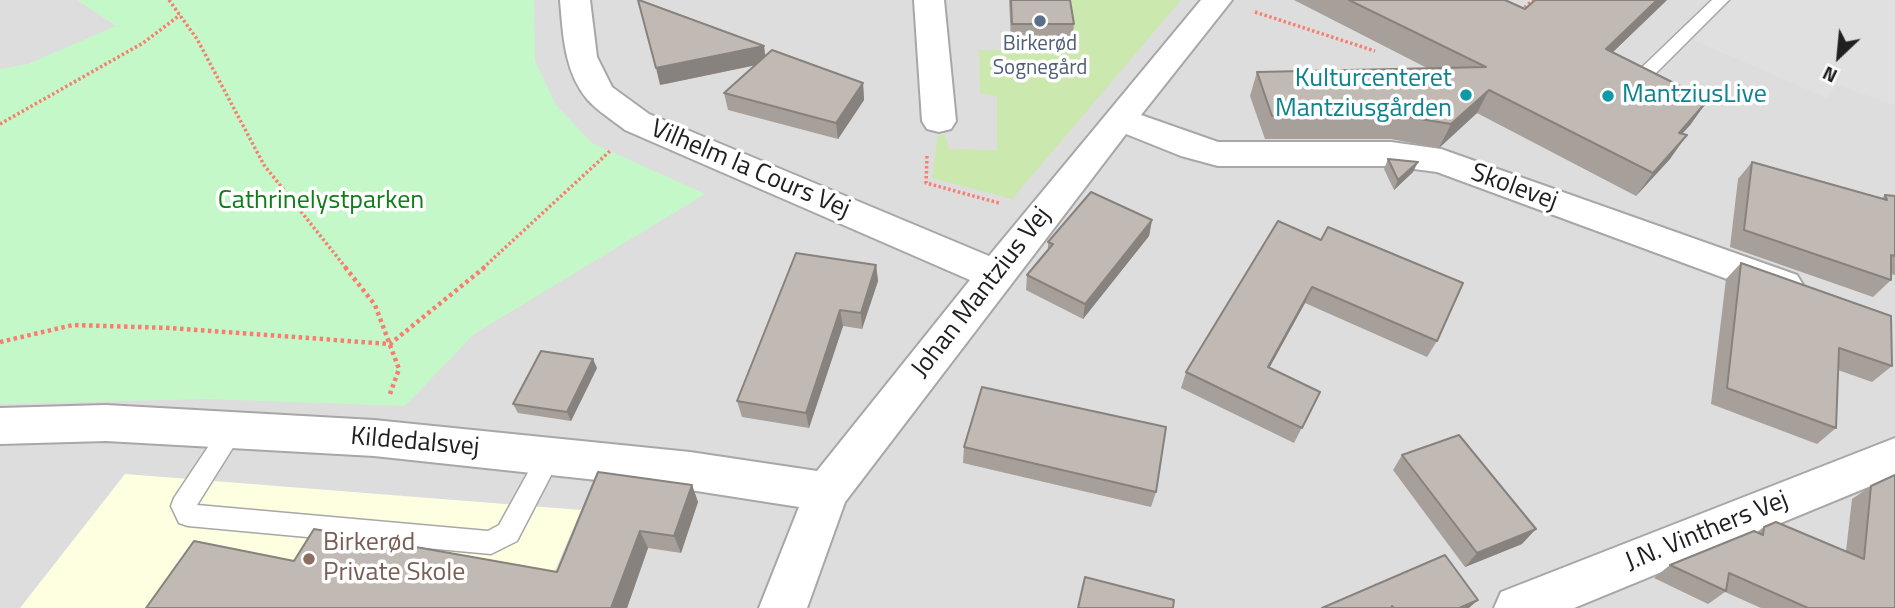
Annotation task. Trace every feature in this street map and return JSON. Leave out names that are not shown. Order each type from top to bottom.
[{"type":"street","name":"Vilhelm la Cours Vej","points":[[575,0],[581,57],[599,93],[637,122],[996,275]]},
{"type":"street","points":[[929,0],[939,121]]},
{"type":"street","name":"Johan Mantzius Vej","points":[[783,608],[827,492],[1043,214],[1217,0]]},
{"type":"street","name":"Skolevej","points":[[1121,120],[1193,148],[1218,154],[1391,154],[1441,161],[1819,298]]},
{"type":"street","name":"Kildedalsvej","points":[[0,426],[106,423],[374,438],[690,471],[827,492]]},
{"type":"street","name":"J.N. Vinthers Vej","points":[[1518,608],[1895,457]]},
{"type":"lane","points":[[1642,77],[1721,0]]},
{"type":"lane","points":[[232,430],[183,506],[188,515],[491,543],[508,533],[549,456]]},
{"type":"path","points":[[169,0],[197,39],[264,165],[375,305],[399,369],[374,438]]},
{"type":"path","points":[[1217,0],[1375,51]]},
{"type":"path","points":[[1512,8],[1520,12],[1533,0]]},
{"type":"path","points":[[0,124],[143,43],[180,15]]},
{"type":"path","points":[[939,121],[927,135],[926,183],[1043,214]]},
{"type":"path","points":[[0,342],[73,325],[172,328],[390,344],[473,278],[606,156],[637,122]]},
{"type":"shaded area","points":[[0,0],[1895,0],[1895,608],[0,608]]},
{"type":"shaded area","points":[[1733,0],[1895,0],[1895,105],[1837,85],[1827,98],[1693,40]]},
{"type":"shaded area","name":"Birkerød Private Skole","points":[[125,474],[581,510],[539,608],[20,608]]},
{"type":"green space","name":"Cathrinelystparken","points":[[77,0],[534,0],[535,61],[556,105],[592,143],[705,194],[474,334],[405,406],[206,399],[0,404],[0,69],[28,64],[116,26]]},
{"type":"green space","points":[[1066,0],[1181,0],[1012,199],[932,178],[938,135],[945,135],[949,149],[997,150],[997,96],[980,93],[979,50],[1004,50],[1004,42],[1071,41]]},
{"type":"building","points":[[639,0],[764,46],[656,68]]},
{"type":"building","points":[[1011,0],[1070,0],[1074,24],[1012,24]]},
{"type":"building","name":"Kulturcenteret Mantziusgården","points":[[1349,0],[1505,0],[1525,9],[1535,0],[1657,0],[1606,49],[1708,100],[1679,133],[1687,135],[1653,173],[1489,90],[1451,124],[1402,116],[1272,116],[1257,72],[1486,67]]},
{"type":"building","points":[[772,50],[863,83],[836,123],[724,93]]},
{"type":"building","points":[[1388,159],[1418,162],[1398,180]]},
{"type":"building","points":[[1752,162],[1887,200],[1885,195],[1895,196],[1895,256],[1891,255],[1891,280],[1744,230]]},
{"type":"building","points":[[1091,192],[1152,220],[1085,304],[1027,275],[1053,244],[1048,242]]},
{"type":"building","points":[[1278,221],[1321,240],[1328,227],[1463,283],[1437,341],[1312,287],[1268,367],[1320,392],[1302,428],[1186,372]]},
{"type":"building","points":[[796,253],[876,265],[861,313],[840,310],[806,413],[737,401]]},
{"type":"building","points":[[1741,263],[1891,316],[1892,366],[1839,348],[1836,428],[1727,388]]},
{"type":"building","points":[[541,351],[593,359],[567,412],[513,404]]},
{"type":"building","points":[[982,387],[1166,427],[1156,492],[964,447]]},
{"type":"building","points":[[1459,435],[1536,529],[1477,553],[1402,455]]},
{"type":"building","points":[[598,472],[692,485],[674,536],[640,531],[611,608],[146,608],[194,541],[294,561],[314,529],[557,572]]},
{"type":"building","points":[[1895,475],[1895,608],[1808,608],[1729,573],[1726,591],[1670,565],[1754,531],[1763,535],[1764,527],[1776,522],[1864,559],[1871,486]]},
{"type":"building","points":[[1445,555],[1478,600],[1459,608],[1322,608]]},
{"type":"building","points":[[1085,577],[1174,600],[1173,608],[1078,608]]},
{"type":"place","name":"Birkerød Sognegård","points":[[1040,21]]},
{"type":"place","name":"Kulturcenteret Mantziusgården","points":[[1466,95]]},
{"type":"place","name":"MantziusLive","points":[[1608,96]]},
{"type":"place","name":"Birkerød Private Skole","points":[[309,559]]}]
